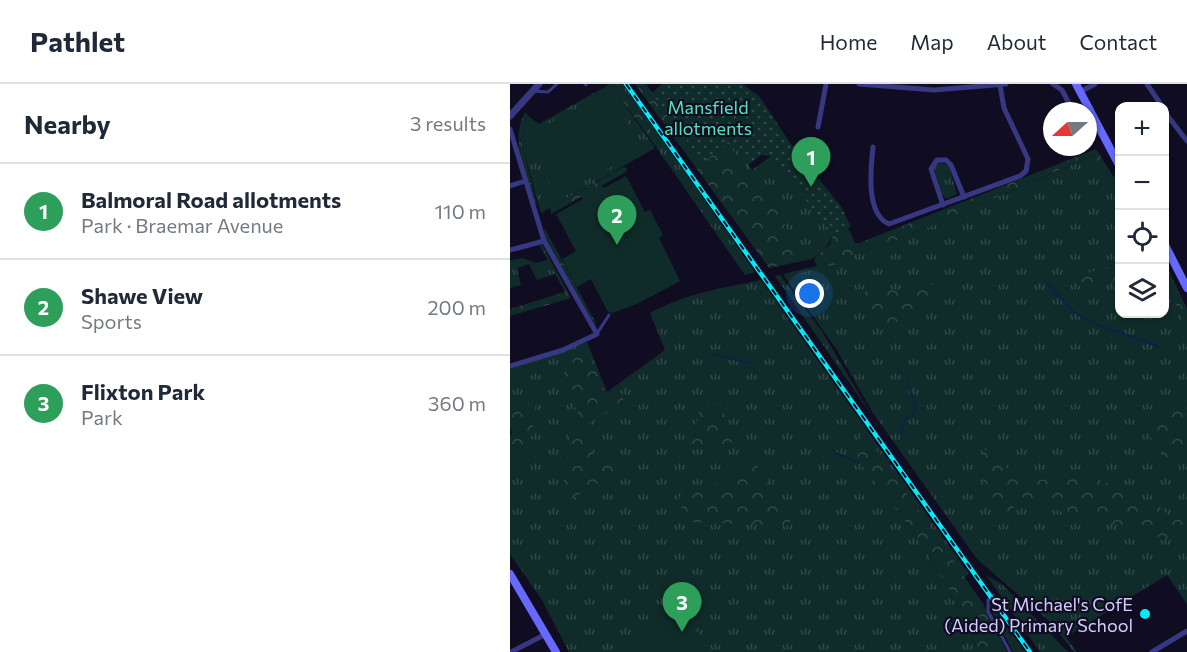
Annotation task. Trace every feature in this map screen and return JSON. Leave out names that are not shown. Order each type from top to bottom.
[{"type":"main road","points":[[1078,88],[1115,159]]},
{"type":"main road","points":[[1169,253],[1187,288]]},
{"type":"main road","points":[[511,577],[556,652]]},
{"type":"street","points":[[510,116],[539,84]]},
{"type":"street","points":[[818,127],[826,84]]},
{"type":"street","points":[[859,84],[934,90],[1003,85],[1004,108],[1027,156],[1028,167],[1020,176],[895,223],[884,221],[869,184],[873,147]]},
{"type":"street","points":[[1053,84],[1062,90],[1068,102]]},
{"type":"street","points":[[1078,88],[1095,84]]},
{"type":"street","points":[[1147,84],[1159,102]]},
{"type":"street","points":[[1169,118],[1187,141]]},
{"type":"street","points":[[510,129],[543,241],[597,334],[563,350],[510,366]]},
{"type":"street","points":[[943,205],[931,169],[937,160],[946,160],[951,165],[964,197]]},
{"type":"street","points":[[510,186],[525,181]]},
{"type":"street","points":[[510,250],[543,241]]},
{"type":"street","points":[[1152,652],[1187,631]]},
{"type":"street","points":[[511,652],[546,634]]},
{"type":"lane","points":[[533,91],[543,93],[557,84]]},
{"type":"lane","points":[[597,334],[609,315]]},
{"type":"lane","points":[[993,595],[988,600],[987,608],[1010,652]]},
{"type":"green space","points":[[610,84],[655,148],[541,213],[521,142],[528,116],[539,124]]},
{"type":"green space","points":[[610,84],[620,84],[658,141],[656,147]]},
{"type":"green space","points":[[620,84],[623,84],[755,272],[745,275],[656,147],[658,141]]},
{"type":"green space","points":[[635,84],[646,84],[703,162],[729,141],[741,169],[778,209],[795,248],[807,260],[769,268]]},
{"type":"green space","name":"Mansfield allotments","points":[[662,84],[742,84],[759,96],[788,140],[842,208],[851,227],[833,234],[771,156],[761,155],[747,166],[731,139],[703,163],[652,93]]},
{"type":"green space","points":[[611,92],[642,151],[556,195],[525,136]]},
{"type":"green space","points":[[526,112],[528,116],[521,142],[537,205],[527,186],[520,159],[519,131],[521,120]]},
{"type":"green space","points":[[731,139],[752,170],[771,156],[827,223],[833,234],[819,254],[807,260],[795,248],[778,209],[741,169],[729,141]]},
{"type":"green space","points":[[1097,151],[1115,179],[1115,194],[1095,156],[1097,156]]},
{"type":"green space","points":[[1078,156],[1092,156],[886,245],[856,253],[849,261],[785,277],[783,274],[817,266],[814,259],[830,244],[833,234],[848,228],[855,243]]},
{"type":"green space","points":[[1096,156],[1115,194],[1115,318],[1169,318],[1169,271],[1187,309],[1187,604],[1167,575],[1066,637],[1077,652],[1074,652],[1051,623],[977,559],[873,413],[837,350],[785,277],[848,261],[856,253],[886,245]]},
{"type":"green space","points":[[939,162],[949,166],[957,194],[946,199],[942,194],[934,169]]},
{"type":"green space","points":[[623,167],[627,168],[626,172],[551,214],[550,208]]},
{"type":"green space","points":[[626,176],[645,212],[650,210],[663,235],[659,238],[680,281],[637,304],[612,313],[608,312],[591,279],[577,287],[562,259],[576,251],[556,214],[583,199],[581,196],[602,185],[604,188]]},
{"type":"green space","points":[[545,229],[596,326],[545,240],[543,233]]},
{"type":"green space","points":[[541,243],[571,298],[510,316],[510,309],[565,292],[540,246]]},
{"type":"green space","points":[[522,258],[536,263],[550,259],[555,274],[537,280],[529,264],[517,268],[521,285],[510,288],[510,261]]},
{"type":"green space","points":[[1115,265],[1115,280],[1101,289],[1083,291],[1078,284],[1080,275]]},
{"type":"green space","points":[[1169,272],[1187,309],[1187,328],[1169,289]]},
{"type":"green space","points":[[780,275],[823,333],[871,414],[921,486],[775,276]]},
{"type":"green space","points":[[761,280],[969,574],[965,577],[863,467],[918,537],[949,590],[979,652],[569,652],[542,600],[510,554],[510,436],[512,434],[510,369],[587,342],[607,392],[665,350],[650,313],[690,296]]},
{"type":"green space","points":[[934,284],[943,286],[885,331],[874,323],[861,303],[866,289],[901,290]]},
{"type":"green space","points":[[581,350],[588,353],[606,394],[615,390],[622,394],[624,406],[593,418],[586,428],[593,454],[597,458],[618,465],[616,471],[560,507],[556,506],[556,500],[563,485],[569,439],[578,412],[565,392],[564,372]]},
{"type":"green space","points":[[1186,388],[1187,421],[1183,428],[1187,433],[1187,464],[1182,464],[1165,456],[1155,445],[1150,436],[1149,426],[1154,417],[1175,403]]},
{"type":"green space","points":[[531,402],[536,403],[530,441],[523,458],[510,470],[510,442],[515,438],[510,408]]},
{"type":"green space","points":[[707,403],[717,403],[721,407],[736,441],[724,446],[686,450],[682,447],[684,442],[695,434],[699,411]]},
{"type":"green space","points":[[862,429],[984,605],[1007,652],[979,652],[949,590],[918,537],[863,467],[856,453]]},
{"type":"green space","points":[[991,448],[998,452],[1013,477],[1033,480],[1076,476],[1093,478],[1155,504],[1168,516],[1187,515],[1187,541],[1163,538],[1059,511],[1021,496],[1013,499],[1013,509],[1020,526],[1015,528],[988,491],[979,470],[982,451]]},
{"type":"green space","points":[[752,459],[790,514],[791,526],[692,522],[683,512],[679,497],[744,474],[748,461]]},
{"type":"green space","points":[[986,575],[1002,584],[1068,652],[1040,652]]},
{"type":"green space","points":[[990,604],[1025,652],[1013,652]]},
{"type":"green space","points":[[678,607],[713,652],[620,652]]},
{"type":"waterway","points":[[1048,284],[1075,313],[1091,322]]},
{"type":"waterway","points":[[1096,324],[1160,347]]},
{"type":"waterway","points":[[714,354],[748,363]]},
{"type":"waterway","points":[[907,382],[916,406],[912,415]]},
{"type":"waterway","points":[[901,438],[903,423],[909,417]]},
{"type":"waterway","points":[[836,453],[859,463]]},
{"type":"railway","points":[[626,84],[1030,652]]},
{"type":"place","name":"Balmoral Road allotments","points":[[811,187]]},
{"type":"place","name":"Shawe View","points":[[617,245]]},
{"type":"place","name":"St Michael's CofE (Aided) Primary School","points":[[1145,614]]},
{"type":"place","name":"Flixton Park","points":[[682,632]]}]
